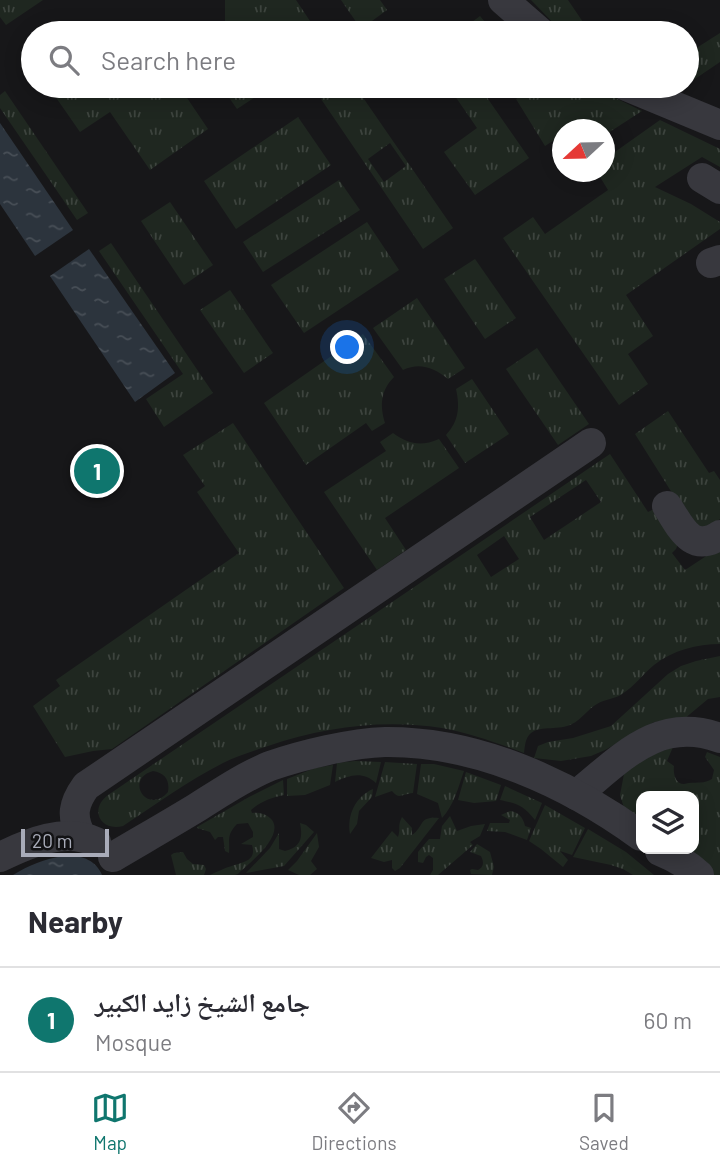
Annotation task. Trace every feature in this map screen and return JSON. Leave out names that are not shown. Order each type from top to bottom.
[{"type":"lane","points":[[503,0],[527,21]]},
{"type":"lane","points":[[655,98],[720,125]]},
{"type":"lane","points":[[81,836],[75,824],[74,810],[78,796],[86,786],[591,443]]},
{"type":"lane","points":[[667,506],[689,537],[695,541],[708,541],[720,535]]},
{"type":"lane","points":[[576,794],[632,750],[657,736],[694,732],[720,738]]},
{"type":"lane","points":[[0,857],[34,842],[59,835],[81,836],[94,841],[117,866],[229,786],[270,766],[308,755],[383,742],[420,743],[462,750],[504,763],[576,794],[636,834]]},
{"type":"lane","points":[[662,854],[681,861],[699,875]]},
{"type":"green space","points":[[0,0],[43,0],[6,25],[0,17]]},
{"type":"green space","points":[[225,0],[296,0],[310,21],[225,21]]},
{"type":"green space","points":[[341,0],[380,0],[387,10],[372,21],[355,21]]},
{"type":"green space","points":[[531,0],[568,0],[582,21],[551,21]]},
{"type":"green space","points":[[720,33],[720,62],[699,76],[699,46]]},
{"type":"green space","points":[[5,91],[88,213],[77,220],[0,108],[0,95]]},
{"type":"green space","points":[[56,98],[187,98],[208,129],[150,170],[110,112],[80,132]]},
{"type":"green space","points":[[229,98],[254,98],[237,109]]},
{"type":"green space","points":[[322,98],[363,98],[453,228],[423,249]],"holes":[[[390,143],[406,166],[384,182],[368,159]]]},
{"type":"green space","points":[[456,98],[487,98],[529,158],[475,195],[444,152],[477,128]]},
{"type":"green space","points":[[517,98],[615,98],[642,111],[615,129],[615,119],[552,119],[552,141],[545,146]]},
{"type":"green space","points":[[298,117],[331,165],[236,229],[204,181]]},
{"type":"green space","points":[[660,120],[720,149],[720,167],[702,157],[655,187],[720,222],[720,229],[626,295],[653,336],[628,354],[648,384],[619,405],[503,238],[533,217],[545,234],[608,190],[603,182],[615,182],[615,152]]},
{"type":"green space","points":[[339,180],[360,210],[263,272],[243,242]]},
{"type":"green space","points":[[170,202],[213,265],[184,285],[141,221]]},
{"type":"green space","points":[[367,222],[399,270],[304,333],[271,285]]},
{"type":"green space","points":[[111,243],[213,393],[164,427],[146,399],[183,374],[99,251]]},
{"type":"green space","points":[[475,259],[516,318],[485,339],[444,279]]},
{"type":"green space","points":[[230,290],[273,353],[244,373],[200,310]]},
{"type":"green space","points":[[417,298],[465,368],[448,379],[427,367],[415,366],[403,370],[373,328]]},
{"type":"green space","points":[[363,334],[394,377],[382,399],[385,423],[372,431],[366,423],[306,465],[264,403]]},
{"type":"green space","points":[[537,348],[589,424],[558,445],[506,369]]},
{"type":"green space","points":[[472,379],[509,434],[465,463],[446,435],[457,414],[456,389]]},
{"type":"green space","points":[[668,411],[709,473],[714,471],[720,480],[720,519],[710,526],[697,527],[635,434]]},
{"type":"green space","points":[[233,423],[344,588],[112,749],[65,757],[33,706],[60,686],[56,680],[239,553],[197,492],[205,486],[183,455]]},
{"type":"green space","points":[[393,433],[415,443],[439,439],[459,468],[385,518],[406,550],[377,570],[324,492],[386,451],[380,442]]},
{"type":"green space","points":[[610,454],[648,512],[654,509],[678,544],[672,553],[685,570],[720,547],[720,644],[703,645],[669,655],[626,691],[597,704],[572,724],[531,733],[526,740],[524,753],[473,735],[442,728],[398,724],[354,726],[289,739],[234,758],[185,785],[123,826],[108,826],[100,818],[99,807],[108,795]],"holes":[[[586,480],[601,502],[544,540],[530,517]],[[504,536],[519,559],[491,577],[477,555]],[[153,771],[164,775],[168,792],[153,800],[146,798],[139,787],[144,775]]]},
{"type":"green space","points":[[720,656],[720,697],[708,699],[684,719],[654,722],[591,756],[561,761],[534,758],[538,746],[611,726],[668,674],[681,666]]},
{"type":"green space","points":[[673,747],[667,761],[674,766],[675,778],[684,784],[712,779],[714,770],[705,757],[707,752],[720,757],[720,875],[712,875],[688,854],[699,854],[699,791],[636,791],[636,818],[624,808],[620,795],[624,774],[638,760]]},
{"type":"green space","points":[[381,762],[376,783],[356,775],[335,782],[337,763]]},
{"type":"green space","points":[[385,762],[417,764],[413,793],[399,796],[392,791],[375,797]]},
{"type":"green space","points":[[421,764],[464,771],[453,802],[442,818],[438,803],[417,794]]},
{"type":"green space","points":[[333,765],[330,785],[305,795],[287,796],[287,779],[315,768]]},
{"type":"green space","points":[[466,772],[501,785],[496,801],[474,803],[458,800]]},
{"type":"green space","points":[[283,780],[284,795],[266,800],[251,810],[252,813],[260,813],[272,820],[273,834],[264,849],[238,874],[210,875],[251,858],[252,845],[241,844],[253,837],[253,832],[248,823],[237,824],[230,835],[229,853],[225,851],[223,837],[215,840],[210,832],[197,827]]},
{"type":"green space","points":[[505,786],[542,803],[535,820],[520,806],[500,800]]},
{"type":"green space","points":[[373,789],[372,797],[359,811],[357,824],[350,834],[354,807],[361,797]]},
{"type":"green space","points":[[545,805],[585,828],[572,855],[560,851],[568,860],[563,867],[529,841]]},
{"type":"green space","points":[[510,811],[518,814],[525,826],[531,828],[527,840],[505,832],[487,831],[490,823],[509,823],[510,820],[501,815]]},
{"type":"green space","points":[[450,816],[457,831],[485,824],[480,836],[470,842],[473,845],[438,875],[430,875],[433,858],[429,855],[423,863],[418,862],[418,852],[429,839],[440,839],[442,826]]},
{"type":"green space","points":[[402,817],[412,828],[412,835],[425,820],[439,818],[395,871],[392,868],[392,860],[384,862],[371,858],[392,831],[398,837]]},
{"type":"green space","points":[[300,823],[314,832],[284,866],[246,873],[270,848],[279,833],[279,849],[285,851],[298,844],[301,837]]},
{"type":"green space","points":[[588,829],[626,852],[654,875],[633,875],[611,865],[573,857]]},
{"type":"green space","points":[[317,833],[319,847],[311,861],[317,869],[310,875],[299,875],[288,870],[297,861]]},
{"type":"green space","points":[[477,844],[490,852],[494,867],[492,875],[471,874],[470,870],[478,870],[483,864],[481,856],[470,852]]},
{"type":"green space","points":[[183,852],[193,864],[204,865],[204,875],[176,875],[171,855]]},
{"type":"water","points":[[0,123],[73,230],[35,256],[0,204]]},
{"type":"water","points":[[89,249],[175,373],[135,402],[50,276]]},
{"type":"water","points":[[64,856],[86,859],[95,865],[102,875],[13,875],[37,863]]},
{"type":"place","name":"جامع الشيخ زايد الكبير","points":[[97,471]]}]
